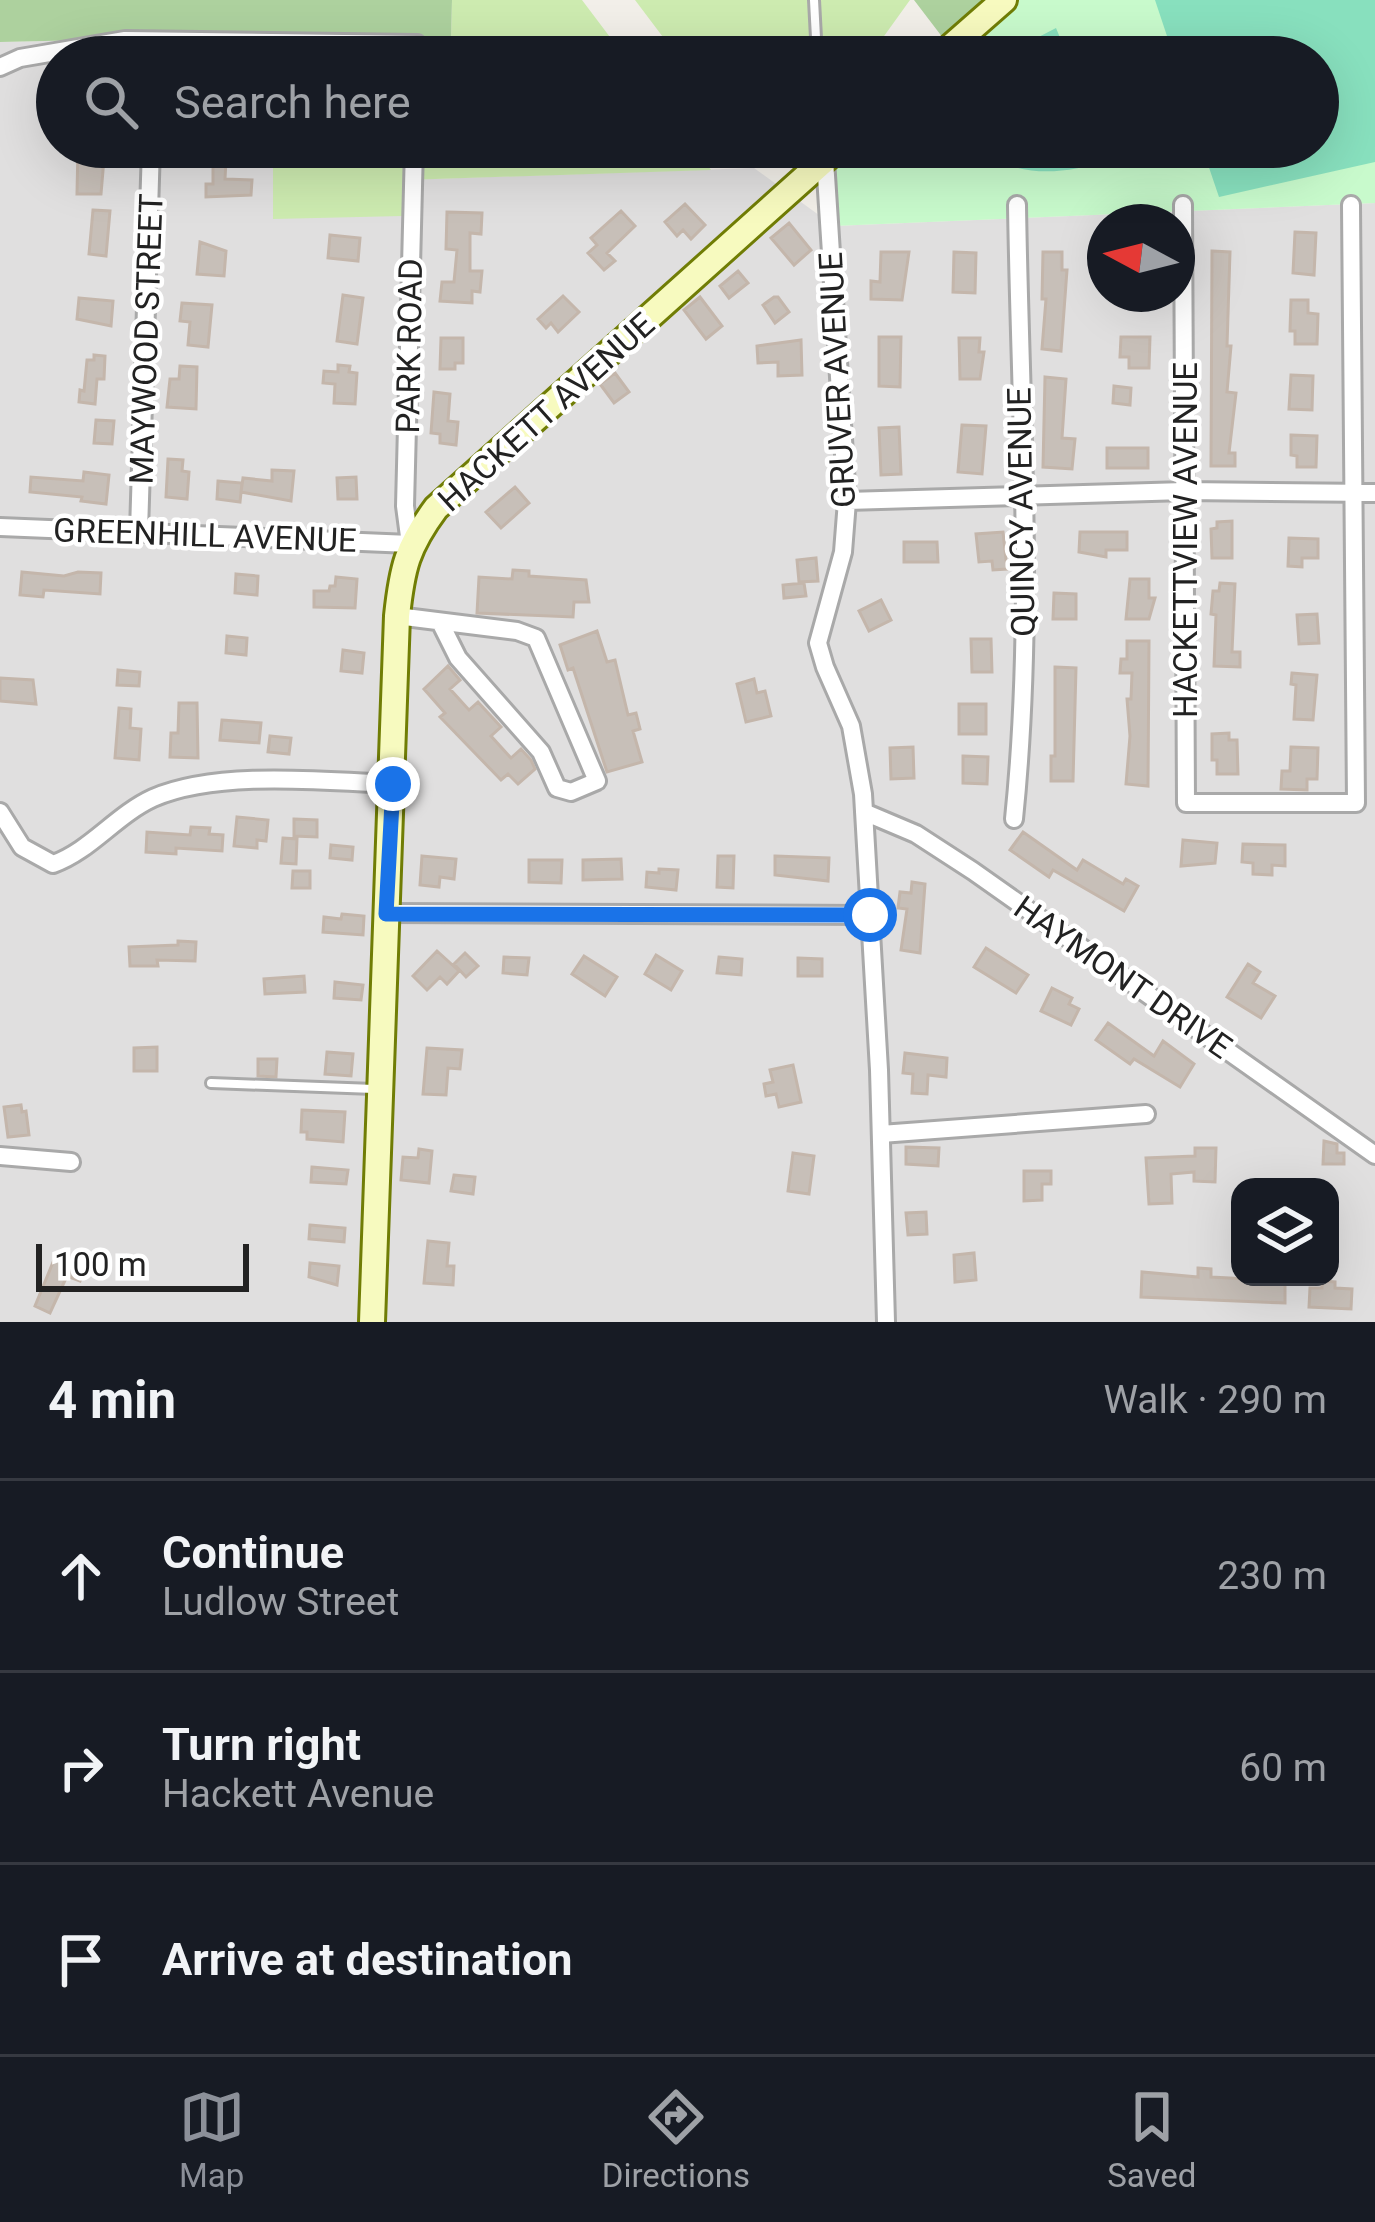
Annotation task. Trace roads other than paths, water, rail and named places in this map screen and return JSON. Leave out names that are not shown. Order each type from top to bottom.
[{"type":"main road","points":[[963,36],[1004,0]]},
{"type":"main road","name":"HACKETT AVENUE","points":[[372,1322],[397,616],[410,544],[436,508],[810,168]]},
{"type":"street","points":[[0,67],[36,55]]},
{"type":"street","name":"MAYWOOD STREET","points":[[139,531],[151,168]]},
{"type":"street","name":"PARK ROAD","points":[[410,544],[405,506],[413,168]]},
{"type":"street","name":"GRUVER AVENUE","points":[[830,168],[847,501],[840,566],[818,643],[856,744],[864,812],[886,1322]]},
{"type":"street","name":"QUINCY AVENUE","points":[[1014,819],[1022,742],[1017,205]]},
{"type":"street","points":[[1351,206],[1353,493]]},
{"type":"street","name":"HACKETTVIEW AVENUE","points":[[1184,312],[1186,803],[1356,803],[1353,493]]},
{"type":"street","points":[[847,501],[1185,491],[1375,493]]},
{"type":"street","name":"GREENHILL AVENUE","points":[[0,527],[410,544]]},
{"type":"street","points":[[397,616],[518,631],[536,638],[598,775],[590,785],[571,791],[557,788],[541,752],[458,658],[440,622]]},
{"type":"street","points":[[0,812],[22,848],[53,864],[69,858],[126,813],[179,789],[288,779],[393,784]]},
{"type":"street","name":"HAYMONT DRIVE","points":[[864,812],[916,833],[973,871],[1375,1155]]},
{"type":"street","points":[[386,914],[870,915]]},
{"type":"street","points":[[881,1134],[1147,1114]]},
{"type":"street","points":[[0,1156],[71,1162]]},
{"type":"lane","points":[[814,0],[816,36]]},
{"type":"lane","points":[[211,1083],[381,1089]]}]
